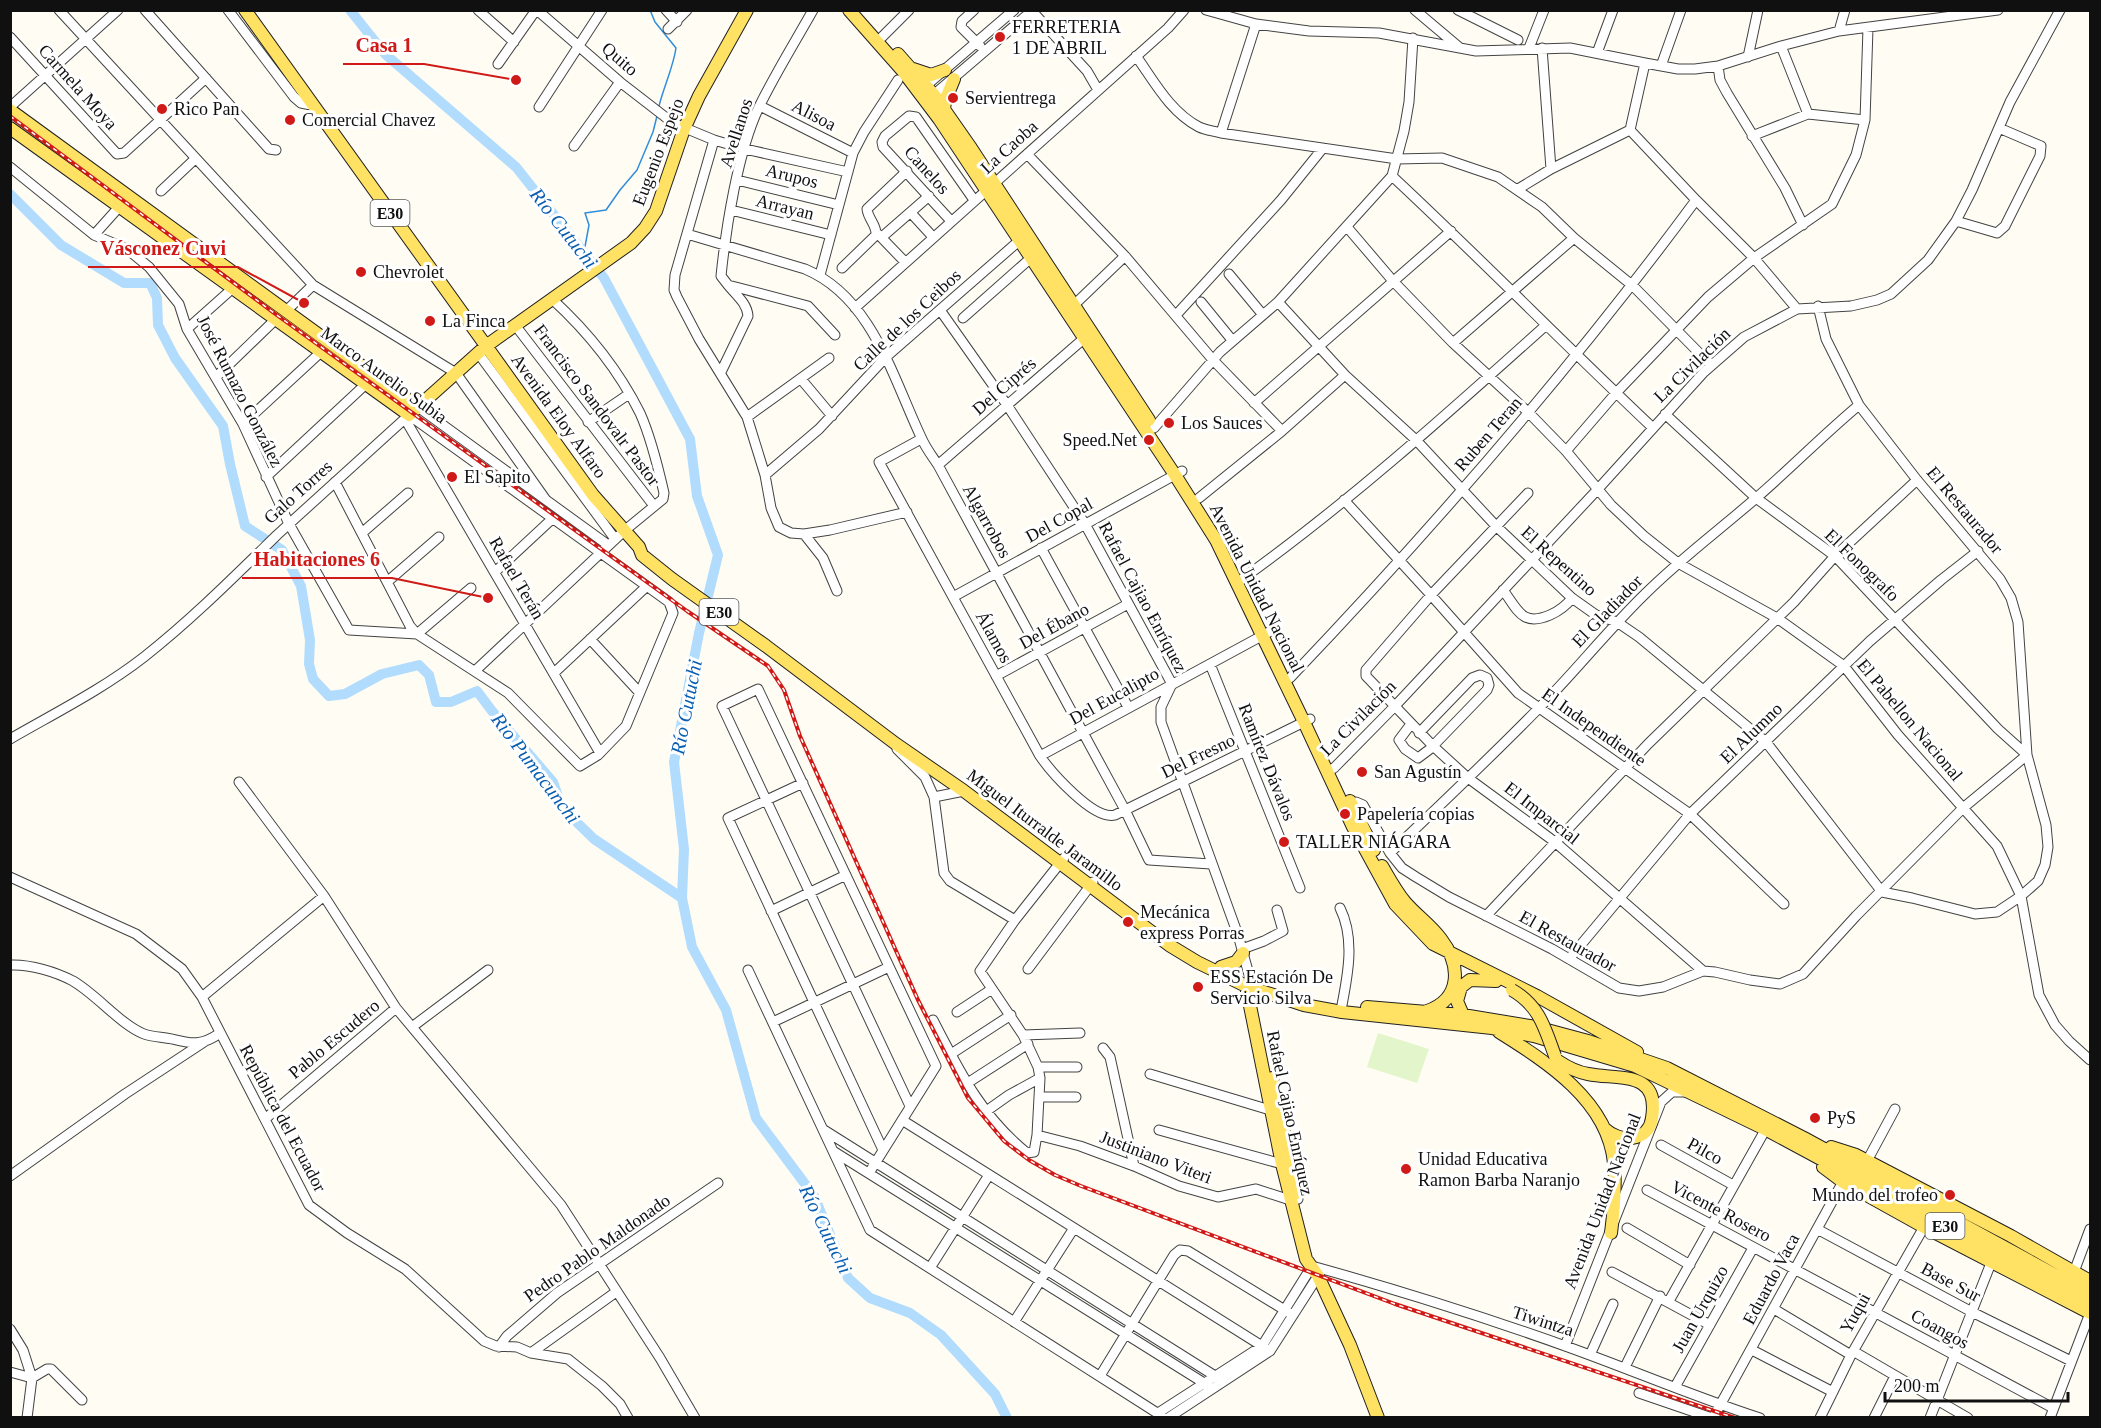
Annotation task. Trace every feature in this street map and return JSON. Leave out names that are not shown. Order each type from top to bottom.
[{"type":"main road","name":"Avenida Eloy Alfaro","points":[[244,10],[482,349],[592,495],[616,538],[639,547],[642,555],[768,643]]},
{"type":"main road","name":"Eugenio Espejo","points":[[482,349],[631,243],[645,228],[656,212],[678,126],[747,10]]},
{"type":"main road","name":"Avenida Unidad Nacional","points":[[849,10],[902,70],[945,110],[1020,240],[1154,428],[1240,580]]},
{"type":"main road","name":"Avenida Unidad Nacional","points":[[857,10],[911,68],[926,94],[1074,305],[1088,335],[1179,473],[1199,498],[1330,770],[1402,899],[1441,939],[1449,953],[1537,996],[1667,1068]]},
{"type":"main road","points":[[911,68],[931,75],[945,70]]},
{"type":"main road","points":[[945,110],[945,101],[954,79]]},
{"type":"main road","name":"Marco Aurelio Subia","points":[[10,109],[411,414]]},
{"type":"main road","name":"Marco Aurelio Subia","points":[[10,128],[233,288],[281,315],[321,352],[411,414]]},
{"type":"main road","name":"Galo Torres","points":[[411,414],[482,349]]},
{"type":"main road","name":"Avenida Unidad Nacional","points":[[1265,634],[1290,678],[1307,720]]},
{"type":"main road","name":"Miguel Iturralde Jaramillo","points":[[768,643],[896,744],[1062,860]]},
{"type":"main road","name":"Miguel Iturralde Jaramillo","points":[[768,643],[1062,860],[1169,945],[1197,962],[1304,1005],[1342,1012],[1492,1028],[1534,1036],[1635,1066],[1768,1125]]},
{"type":"main road","name":"Miguel Iturralde Jaramillo","points":[[1092,884],[1173,940],[1249,984],[1342,1005],[1463,1015],[1536,1027],[1588,1041],[1667,1068],[2091,1304]]},
{"type":"main road","points":[[1426,1012],[1442,1004],[1453,989],[1455,970],[1449,953]]},
{"type":"main road","points":[[1221,967],[1236,962],[1244,955]]},
{"type":"main road","points":[[1486,971],[1496,981],[1525,998],[1536,1011],[1557,1059],[1593,1102],[1614,1162],[1614,1210],[1611,1233]]},
{"type":"main road","points":[[1463,1015],[1457,1001],[1461,987],[1470,980],[1496,981]]},
{"type":"main road","name":"Rafael Cajiao Enríquez","points":[[1249,984],[1282,1164],[1294,1200]]},
{"type":"main road","points":[[1492,1028],[1541,1058],[1568,1081],[1590,1105],[1611,1134],[1626,1139],[1638,1137],[1651,1125],[1652,1096],[1646,1086],[1629,1078],[1587,1074],[1571,1069],[1557,1059]]},
{"type":"main road","name":"Rafael Cajiao Enríquez","points":[[1274,1114],[1306,1258],[1315,1271],[1350,1345],[1378,1418]]},
{"type":"main road","name":"Miguel Iturralde Jaramillo","points":[[1801,1143],[2091,1294]]},
{"type":"main road","name":"Miguel Iturralde Jaramillo","points":[[1849,1169],[1867,1161],[2011,1236],[2091,1281]]},
{"type":"main road","name":"Miguel Iturralde Jaramillo","points":[[1849,1169],[1924,1227],[2090,1313]]},
{"type":"street","points":[[59,10],[313,285],[456,373],[546,500]]},
{"type":"street","points":[[10,109],[118,10]]},
{"type":"street","points":[[145,10],[269,149],[276,150]]},
{"type":"street","points":[[228,10],[294,97],[301,103],[311,105]]},
{"type":"street","points":[[478,10],[514,42]]},
{"type":"street","points":[[498,64],[537,10]]},
{"type":"street","name":"Quito","points":[[537,10],[622,83],[678,126],[745,149],[848,172]]},
{"type":"street","points":[[539,107],[603,10]]},
{"type":"street","points":[[666,10],[676,22]]},
{"type":"street","points":[[668,29],[687,10]]},
{"type":"street","name":"Avellanos","points":[[728,285],[721,276],[724,246],[745,149],[760,106],[813,10]]},
{"type":"street","points":[[882,37],[909,10]]},
{"type":"street","points":[[974,10],[962,21],[961,27],[985,52]]},
{"type":"street","points":[[926,94],[945,70],[1014,10]]},
{"type":"street","name":"La Caoba","points":[[855,308],[1136,56],[1184,10]]},
{"type":"street","points":[[1206,10],[1235,20],[1256,24],[1309,31],[1379,33],[1413,38],[1462,50],[1570,48],[1661,66],[1695,69],[1718,66],[1839,31],[1943,14],[1998,10]]},
{"type":"street","points":[[1414,10],[1462,50]]},
{"type":"street","points":[[1458,10],[1518,40]]},
{"type":"street","points":[[1529,48],[1544,10]]},
{"type":"street","points":[[1597,53],[1613,10]]},
{"type":"street","points":[[1661,66],[1681,10]]},
{"type":"street","points":[[1748,57],[1758,10]]},
{"type":"street","points":[[1839,31],[1845,10]]},
{"type":"street","name":"La Civilación","points":[[1330,770],[1395,706],[1711,365],[1744,337],[1797,309],[1818,306],[1851,306],[1891,294],[1928,260],[1956,221],[2010,102],[2060,10]]},
{"type":"street","points":[[926,94],[954,79],[1032,11],[1087,71],[1098,90]]},
{"type":"street","points":[[1221,134],[1256,24]]},
{"type":"street","points":[[1566,451],[1616,393],[1708,297],[1754,258],[1832,204],[1856,155],[1865,120],[1868,28]]},
{"type":"street","name":"Carmela Moya","points":[[10,36],[117,154],[124,153],[160,121]]},
{"type":"street","points":[[1154,428],[1213,360],[1232,340],[1278,302],[1392,176],[1409,102],[1413,38]]},
{"type":"street","points":[[1781,46],[1808,114]]},
{"type":"street","points":[[1542,48],[1551,169]]},
{"type":"street","points":[[1136,56],[1166,99],[1186,119],[1200,128],[1221,134],[1397,159],[1442,158],[1485,171],[1518,189],[1542,207],[1574,238],[1633,286],[1711,365]]},
{"type":"street","points":[[1630,130],[1645,63]]},
{"type":"street","points":[[1718,66],[1720,80],[1785,188],[1803,225]]},
{"type":"street","points":[[160,121],[206,78]]},
{"type":"street","points":[[820,275],[853,153],[898,80]]},
{"type":"street","points":[[574,146],[622,83]]},
{"type":"street","name":"Alisoa","points":[[760,106],[853,153]]},
{"type":"street","points":[[1752,136],[1808,114],[1865,120]]},
{"type":"street","name":"Canelos","points":[[951,221],[884,147],[882,142],[885,136],[912,115],[917,118],[974,200]]},
{"type":"street","points":[[1956,221],[1997,233],[2005,226],[2040,156],[2041,146],[1999,128]]},
{"type":"street","points":[[1518,189],[1551,169],[1630,130]]},
{"type":"street","points":[[1630,130],[1754,258],[1797,309]]},
{"type":"street","points":[[714,140],[675,275],[674,290],[699,339],[747,417],[765,475],[771,508],[779,527],[791,533],[804,534],[907,512]]},
{"type":"street","points":[[1177,314],[1281,200],[1323,148]]},
{"type":"street","points":[[1027,154],[1125,256],[1177,314],[1213,360],[1282,431]]},
{"type":"street","points":[[161,191],[195,159]]},
{"type":"street","name":"José Rumazo González","points":[[10,167],[94,234],[127,249],[149,267],[179,304],[187,329],[243,424],[290,524],[349,630],[417,634],[508,693],[580,765],[600,753]]},
{"type":"street","points":[[905,262],[880,235],[867,209],[907,171]]},
{"type":"street","points":[[1392,176],[1653,428]]},
{"type":"street","name":"Arupos","points":[[737,180],[839,205]]},
{"type":"street","points":[[842,268],[874,239],[911,213],[929,196]]},
{"type":"street","name":"Ruben Teran","points":[[1290,678],[1400,561],[1529,413],[1633,286],[1696,200]]},
{"type":"street","points":[[94,234],[120,207]]},
{"type":"street","name":"Arrayan","points":[[731,210],[831,236]]},
{"type":"street","points":[[911,213],[933,237]]},
{"type":"street","name":"El Pabellon Nacional","points":[[1347,226],[1393,280],[1453,343],[1529,413],[1644,536],[1678,563],[1777,618],[1844,666],[1898,735],[1996,846],[2021,896],[2039,995],[2055,1025],[2091,1060]]},
{"type":"street","points":[[1254,403],[1451,231]]},
{"type":"street","name":"Algarrobos","points":[[687,234],[820,275],[855,308],[887,356],[921,439],[938,465],[1040,652],[1125,810],[1149,860],[1211,864]]},
{"type":"street","points":[[1453,343],[1574,238]]},
{"type":"street","name":"Calle de los Ceibos","points":[[765,475],[832,416],[887,356],[1020,240]]},
{"type":"street","points":[[1074,305],[1125,256]]},
{"type":"street","points":[[963,318],[1032,257]]},
{"type":"street","points":[[1229,274],[1263,315]]},
{"type":"street","points":[[216,377],[313,285]]},
{"type":"street","points":[[721,372],[748,316],[744,304],[728,285]]},
{"type":"street","points":[[728,285],[808,306],[835,335]]},
{"type":"street","points":[[187,329],[233,288]]},
{"type":"street","points":[[475,671],[616,538],[663,499],[664,493],[641,415],[604,353],[556,296]]},
{"type":"street","points":[[1201,302],[1232,340]]},
{"type":"street","name":"El Repentino","points":[[1278,302],[1345,375],[1416,440],[1496,526],[1572,598],[1596,615],[1617,622],[1703,688],[1766,742],[1882,892]]},
{"type":"street","name":"El Restaurador","points":[[1818,306],[1826,339],[1859,405],[1917,480],[1978,551],[2000,579],[2011,598],[2018,622],[2027,755],[2046,825],[2048,847],[2045,865],[2038,881],[1997,912],[1975,914],[1882,892]]},
{"type":"street","name":"Rafael Cajiao Enríquez","points":[[940,310],[1007,405],[1085,524],[1172,684],[1164,697],[1160,714],[1164,733],[1230,913],[1244,955],[1249,984]]},
{"type":"street","name":"Francisco Sandovalr Pastor","points":[[515,325],[654,506]]},
{"type":"street","points":[[1240,580],[1344,501],[1545,326]]},
{"type":"street","name":"Del Ciprés","points":[[938,465],[1088,335]]},
{"type":"street","points":[[243,424],[321,352]]},
{"type":"street","points":[[747,417],[829,358]]},
{"type":"street","points":[[1199,498],[1282,431],[1345,375]]},
{"type":"street","points":[[801,379],[832,416]]},
{"type":"street","points":[[266,477],[366,384]]},
{"type":"street","points":[[588,422],[629,394]]},
{"type":"street","name":"El Gladiador","points":[[1390,853],[1538,709],[1617,622],[1678,563],[1756,498],[1859,405]]},
{"type":"street","name":"Galo Torres","points":[[10,739],[117,676],[144,657],[411,414]]},
{"type":"street","name":"Marco Aurelio Subia","points":[[411,414],[546,500],[616,538]]},
{"type":"street","name":"Marco Aurelio Subia","points":[[411,414],[552,519],[669,602],[673,613],[639,692]]},
{"type":"street","name":"Rafael Terán","points":[[411,414],[495,572],[600,753]]},
{"type":"street","name":"El Fonografo","points":[[1665,414],[1756,498],[1835,556],[1998,729],[2027,755]]},
{"type":"street","name":"Álamos","points":[[921,439],[879,462],[1040,756],[1063,784],[1099,813]]},
{"type":"street","name":"Del Copal","points":[[953,597],[1179,473]]},
{"type":"street","points":[[1486,916],[1703,688],[1777,618],[1835,556],[1917,480]]},
{"type":"street","points":[[335,482],[410,626],[417,634],[471,588]]},
{"type":"street","points":[[363,532],[408,493]]},
{"type":"street","points":[[1431,595],[1528,493]]},
{"type":"street","name":"El Independiente","points":[[1344,501],[1518,693],[1690,814],[1784,904]]},
{"type":"street","points":[[495,572],[552,519]]},
{"type":"street","points":[[804,534],[823,558],[837,591]]},
{"type":"street","points":[[387,582],[439,537]]},
{"type":"street","points":[[1041,548],[1128,708]]},
{"type":"street","name":"El Alumno","points":[[1569,959],[1690,814],[1844,666],[1978,551]]},
{"type":"street","points":[[554,673],[647,586]]},
{"type":"street","points":[[1503,591],[1522,616],[1529,620],[1539,620],[1558,611],[1572,598]]},
{"type":"street","name":"El Imparcial","points":[[1431,595],[1366,670],[1366,676],[1419,733],[1468,777],[1555,842],[1703,971]]},
{"type":"street","name":"Del Ébano","points":[[996,676],[1128,604]]},
{"type":"street","name":"Del Eucalipto","points":[[1040,756],[1265,634]]},
{"type":"street","points":[[590,639],[639,692],[626,726],[600,753]]},
{"type":"street","name":"Ramírez Dávalos","points":[[1210,664],[1300,888]]},
{"type":"street","points":[[1411,724],[1400,738],[1400,743],[1418,758],[1433,746],[1487,690],[1489,685],[1487,678],[1480,675],[1472,678],[1419,733]]},
{"type":"street","points":[[869,1173],[936,1066],[758,689],[722,706],[910,1106]]},
{"type":"street","name":"Del Fresno","points":[[1099,813],[1111,816],[1125,810],[1307,720]]},
{"type":"street","points":[[896,744],[900,753],[925,777],[934,797],[944,873],[950,881],[1016,920]]},
{"type":"street","points":[[1703,971],[1780,984],[1803,974],[1963,808],[2027,755]]},
{"type":"street","points":[[238,782],[324,896],[396,1008],[561,1205],[660,1358],[695,1418]]},
{"type":"street","points":[[803,783],[728,818],[883,1150]]},
{"type":"street","points":[[934,797],[964,791]]},
{"type":"street","name":"El Restaurador","points":[[1348,805],[1356,802],[1363,805],[1390,853],[1402,868],[1619,988],[1639,991],[1663,987],[1703,971]]},
{"type":"street","points":[[933,1020],[966,1084],[985,1112],[1006,1137],[1027,1153],[1034,1152],[1040,1078],[1038,1067],[1011,1015],[980,971],[1062,860]]},
{"type":"street","points":[[771,911],[846,875]]},
{"type":"street","name":"República del Ecuador","points":[[10,877],[136,934],[182,969],[202,997],[309,1205],[347,1233],[405,1269],[484,1341],[499,1347],[517,1347],[531,1353],[568,1359],[602,1386],[620,1404],[628,1418]]},
{"type":"street","points":[[1028,969],[1092,884]]},
{"type":"street","points":[[202,997],[324,896]]},
{"type":"street","points":[[1340,908],[1348,930],[1349,959],[1342,1005]]},
{"type":"street","points":[[1244,955],[1283,931],[1277,910]]},
{"type":"street","points":[[10,965],[46,971],[72,981],[144,1034],[194,1043],[204,1042]]},
{"type":"street","points":[[773,1022],[889,967]]},
{"type":"street","points":[[412,1027],[488,970]]},
{"type":"street","points":[[748,970],[870,1230],[1164,1416],[1266,1349],[1315,1271]]},
{"type":"street","points":[[957,1012],[992,990]]},
{"type":"street","name":"Pablo Escudero","points":[[265,1119],[396,1008]]},
{"type":"street","points":[[951,1054],[1011,1015]]},
{"type":"street","points":[[10,1176],[125,1094],[220,1033]]},
{"type":"street","points":[[1023,1035],[1080,1033]]},
{"type":"street","points":[[966,1084],[1028,1044]]},
{"type":"street","points":[[1103,1048],[1110,1057],[1134,1166]]},
{"type":"street","points":[[1038,1067],[1077,1067]]},
{"type":"street","points":[[1150,1074],[1274,1114]]},
{"type":"street","points":[[985,1112],[1009,1095],[1040,1078]]},
{"type":"street","name":"Avenida Unidad Nacional","points":[[1565,1346],[1661,1102],[1672,1092],[1691,1092]]},
{"type":"street","points":[[1039,1097],[1076,1097]]},
{"type":"street","points":[[1867,1161],[1895,1110]]},
{"type":"street","points":[[902,1120],[1266,1349]]},
{"type":"street","points":[[1627,1363],[1665,1299],[1690,1265],[1768,1125]]},
{"type":"street","points":[[824,1130],[1219,1379]]},
{"type":"street","points":[[1160,1130],[1282,1164]]},
{"type":"street","name":"Justiniano Viteri","points":[[1037,1135],[1080,1146],[1179,1186],[1218,1197],[1256,1190],[1294,1200]]},
{"type":"street","name":"Pilco","points":[[1661,1145],[1733,1185]]},
{"type":"street","points":[[833,1151],[1208,1386]]},
{"type":"street","name":"Eduardo Vaca","points":[[1712,1418],[1752,1350],[1849,1169]]},
{"type":"street","points":[[930,1268],[989,1175]]},
{"type":"street","name":"Pedro Pablo Maldonado","points":[[499,1347],[509,1334],[541,1305],[718,1183]]},
{"type":"street","name":"Vicente Rosero","points":[[1647,1190],[1874,1312]]},
{"type":"street","name":"Yuqui","points":[[1820,1418],[1874,1312],[1924,1227]]},
{"type":"street","points":[[1014,1322],[1074,1228]]},
{"type":"street","points":[[1627,1228],[1690,1265]]},
{"type":"street","name":"Base Sur","points":[[1817,1228],[1972,1312],[2072,1361]]},
{"type":"street","points":[[2074,1272],[2091,1229]]},
{"type":"street","name":"Juan Urquizo","points":[[1675,1387],[1753,1248]]},
{"type":"street","points":[[1100,1376],[1174,1256],[1180,1250],[1188,1251],[1289,1313]]},
{"type":"street","points":[[1930,1418],[1991,1263]]},
{"type":"street","name":"Tiwintza","points":[[1315,1271],[1383,1286],[1565,1346],[1760,1418]]},
{"type":"street","points":[[1612,1272],[1710,1324]]},
{"type":"street","points":[[531,1353],[616,1292]]},
{"type":"street","points":[[1590,1355],[1613,1304]]},
{"type":"street","points":[[1774,1309],[1968,1418]]},
{"type":"street","name":"Coangos","points":[[1874,1312],[2052,1413]]},
{"type":"street","points":[[2052,1413],[2090,1313]]},
{"type":"street","points":[[10,1329],[23,1350],[32,1378],[27,1418]]},
{"type":"street","points":[[1752,1350],[1833,1392]]},
{"type":"street","points":[[10,1372],[32,1378],[51,1369],[82,1400]]},
{"type":"street","points":[[1874,1418],[1895,1376]]},
{"type":"street","points":[[1640,1393],[1712,1418]]},
{"type":"green space","points":[[1378,1033],[1429,1049],[1417,1083],[1367,1067]]},
{"type":"waterway","name":"Río Cutuchi","points":[[350,10],[385,54],[516,167],[604,278],[690,439],[697,496],[718,555],[699,633],[674,762],[684,849],[682,898],[692,947],[726,1010],[756,1118],[814,1196],[848,1278],[870,1298],[910,1313],[941,1335],[995,1394],[1007,1418]]},
{"type":"waterway","points":[[650,10],[655,22],[676,48],[659,106]]},
{"type":"waterway","points":[[584,252],[589,225],[585,213],[606,210],[637,170],[653,132],[657,116]]},
{"type":"waterway","name":"Rio Pumacunchi","points":[[10,194],[61,245],[124,283],[150,283],[157,298],[158,325],[175,358],[223,426],[245,526],[282,550],[301,586],[310,640],[309,664],[313,679],[329,696],[345,694],[382,674],[419,665],[429,675],[436,702],[451,702],[477,691],[553,782],[562,808],[594,839],[682,898]]},
{"type":"railway","points":[[10,116],[274,313],[687,611],[768,666],[784,690],[800,736],[918,1000],[968,1098],[1004,1141],[1029,1160],[1081,1186],[1395,1304],[1735,1418]]},
{"type":"place","name":"FERRETERIA 1 DE ABRIL","points":[[1000,37]]},
{"type":"place","name":"Casa 1","points":[[516,80]]},
{"type":"place","name":"Servientrega","points":[[953,98]]},
{"type":"place","name":"Rico Pan","points":[[162,109]]},
{"type":"place","name":"Comercial Chavez","points":[[290,120]]},
{"type":"place","name":"Chevrolet","points":[[361,272]]},
{"type":"place","name":"Vásconez Cuvi","points":[[304,303]]},
{"type":"place","name":"La Finca","points":[[430,321]]},
{"type":"place","name":"Los Sauces","points":[[1169,423]]},
{"type":"place","name":"Speed.Net","points":[[1149,440]]},
{"type":"place","name":"El Sapito","points":[[452,477]]},
{"type":"place","name":"Habitaciones 6","points":[[488,598]]},
{"type":"place","name":"San Agustín","points":[[1362,772]]},
{"type":"place","name":"Papelería copias","points":[[1345,814]]},
{"type":"place","name":"TALLER NIÁGARA","points":[[1284,842]]},
{"type":"place","name":"Mecánica express Porras","points":[[1128,922]]},
{"type":"place","name":"ESS Estación De Servicio Silva","points":[[1198,987]]},
{"type":"place","name":"PyS","points":[[1815,1118]]},
{"type":"place","name":"Unidad Educativa Ramon Barba Naranjo","points":[[1406,1169]]},
{"type":"place","name":"Mundo del trofeo","points":[[1950,1195]]}]
